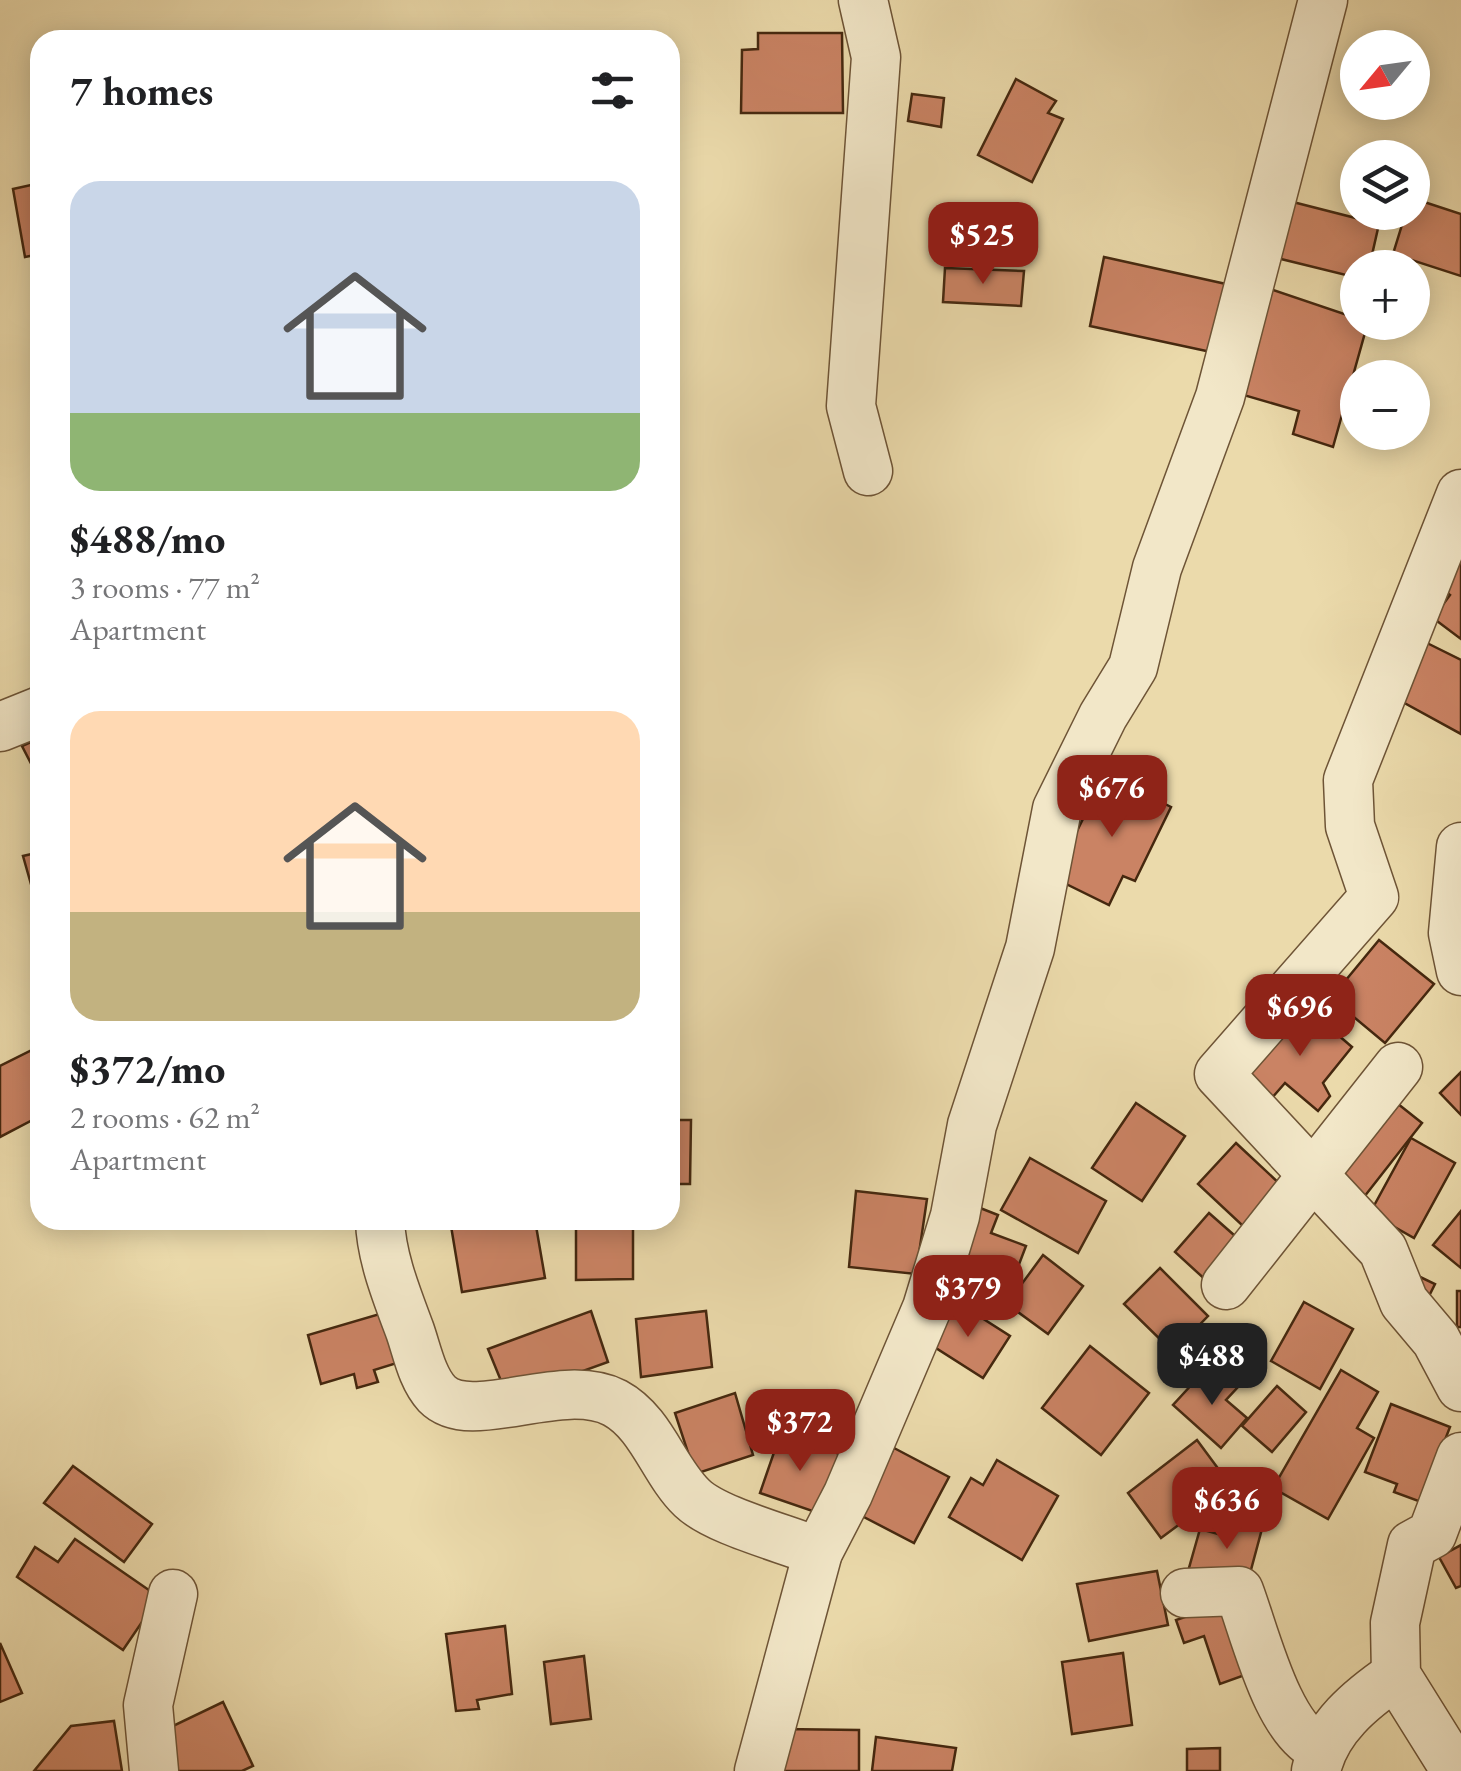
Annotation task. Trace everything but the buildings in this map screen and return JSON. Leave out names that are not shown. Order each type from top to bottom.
[{"type":"street","points":[[863,0],[876,57],[851,406],[868,472]]},
{"type":"street","points":[[759,1771],[818,1552],[848,1494],[927,1308],[954,1216],[972,1125],[1030,948],[1056,809],[1103,716],[1134,668],[1157,568],[1220,397],[1323,0]]},
{"type":"street","points":[[1461,494],[1348,780],[1350,826],[1374,897],[1219,1074],[1382,1250],[1404,1302],[1436,1340],[1461,1387]]},
{"type":"street","points":[[0,726],[30,715]]},
{"type":"street","points":[[1461,847],[1453,933],[1461,970]]},
{"type":"street","points":[[1226,1285],[1398,1067]]},
{"type":"street","points":[[382,1230],[398,1296],[426,1377],[439,1396],[460,1406],[479,1406],[580,1392],[617,1404],[642,1428],[694,1501],[731,1520],[818,1552]]},
{"type":"street","points":[[1456,1771],[1396,1675],[1394,1624],[1412,1545],[1432,1534],[1444,1514],[1461,1457]]},
{"type":"street","points":[[1185,1593],[1239,1591],[1282,1707],[1318,1760],[1361,1700],[1396,1675]]},
{"type":"street","points":[[154,1771],[148,1705],[173,1594]]}]
